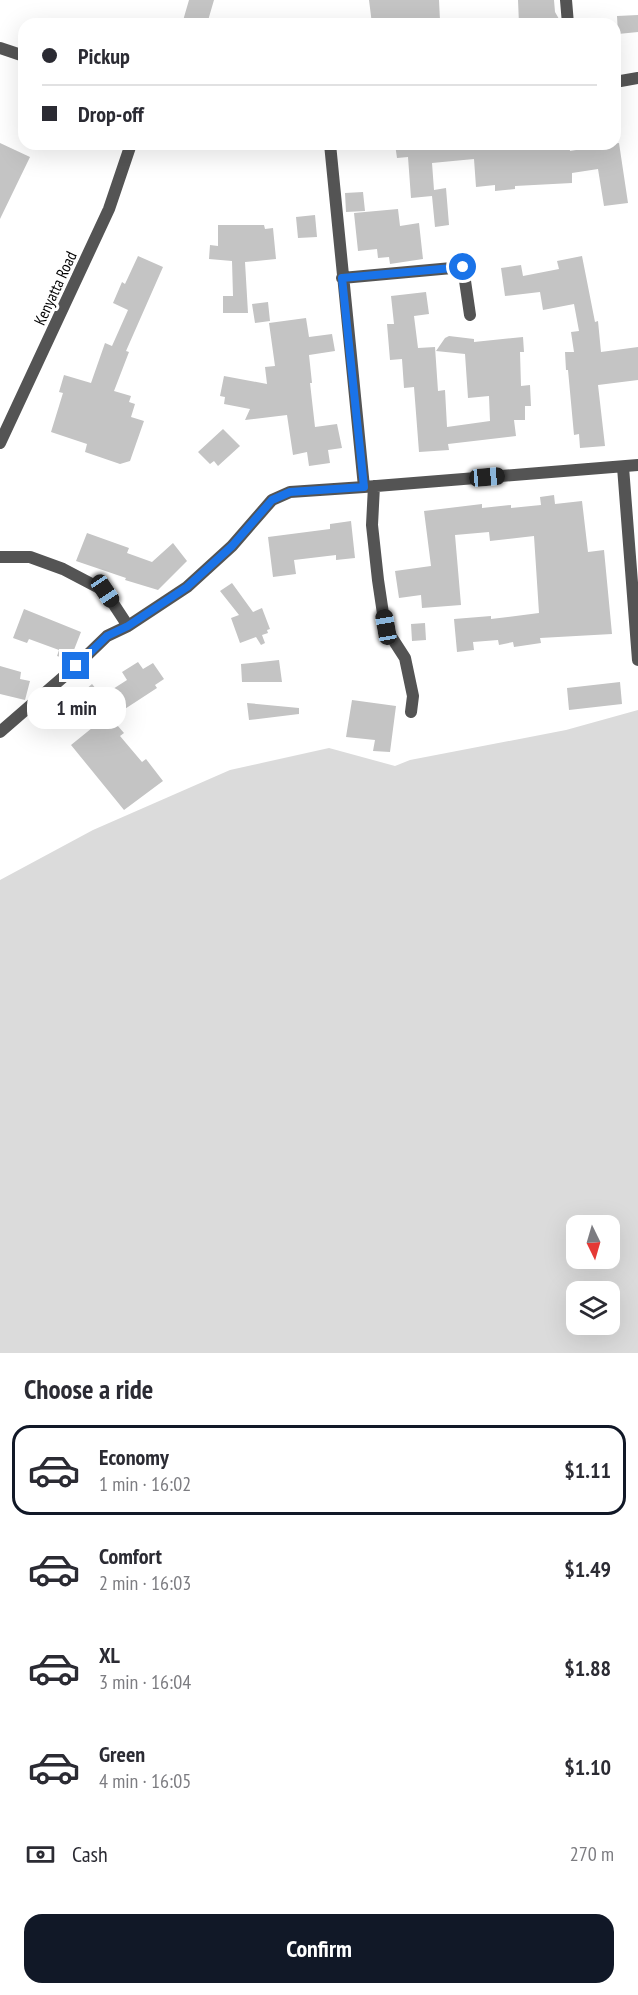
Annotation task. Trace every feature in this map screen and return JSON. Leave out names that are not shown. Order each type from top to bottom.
[{"type":"street","points":[[566,0],[568,18]]},
{"type":"street","points":[[0,48],[18,54]]},
{"type":"street","points":[[621,81],[638,78]]},
{"type":"street","name":"Kenyatta Road","points":[[0,443],[109,209],[129,150]]},
{"type":"street","points":[[331,150],[342,278],[369,487],[378,580],[386,627],[405,658],[413,696],[411,712]]},
{"type":"street","points":[[342,278],[463,267],[470,315]]},
{"type":"street","points":[[0,732],[107,636],[128,626],[187,587],[232,546],[272,500],[290,492],[638,465]]},
{"type":"street","points":[[623,466],[638,660]]},
{"type":"street","points":[[0,557],[30,557],[63,569],[105,591],[128,626]]},
{"type":"shaded area","points":[[638,710],[638,1353],[0,1353],[0,880],[93,830],[230,770],[329,748],[395,766],[410,760],[566,730]]},
{"type":"building","points":[[189,0],[214,0],[209,18],[184,18]]},
{"type":"building","points":[[369,0],[439,0],[440,18],[371,18]]},
{"type":"building","points":[[518,0],[554,0],[555,12],[558,18],[519,18]]},
{"type":"building","points":[[638,15],[638,32],[621,34],[621,18],[617,16]]},
{"type":"building","points":[[0,143],[30,157],[0,219]]},
{"type":"building","points":[[396,150],[570,150],[620,150],[628,203],[604,206],[598,169],[572,173],[572,183],[515,186],[515,189],[495,191],[495,185],[476,187],[474,159],[432,163],[434,190],[446,188],[449,225],[435,227],[432,196],[411,198],[408,157],[397,158]]},
{"type":"building","points":[[363,192],[365,211],[346,212],[345,193]]},
{"type":"building","points":[[398,209],[400,226],[419,223],[423,259],[390,264],[389,257],[378,258],[377,249],[358,251],[354,213]]},
{"type":"building","points":[[315,215],[317,237],[298,238],[296,217]]},
{"type":"building","points":[[218,225],[264,225],[265,229],[273,228],[276,259],[245,262],[248,313],[223,313],[223,296],[233,296],[232,261],[209,259],[210,245],[218,246]]},
{"type":"building","points":[[138,256],[163,267],[126,351],[129,352],[114,391],[131,396],[129,402],[135,404],[131,417],[144,421],[130,461],[120,464],[85,452],[87,444],[51,432],[63,393],[59,392],[64,375],[91,383],[105,343],[112,346],[128,310],[113,303],[122,282],[125,284]]},
{"type":"building","points":[[582,256],[595,322],[598,321],[601,352],[638,347],[638,380],[598,385],[605,446],[580,448],[579,434],[574,435],[565,352],[574,352],[571,332],[579,331],[574,304],[543,310],[540,292],[505,296],[501,268],[521,265],[523,276],[559,269],[557,261]]},
{"type":"building","points":[[426,292],[429,314],[414,316],[418,348],[435,347],[438,391],[445,390],[447,427],[490,421],[489,396],[468,398],[465,354],[436,351],[445,338],[449,336],[474,339],[474,342],[523,337],[524,352],[520,352],[521,386],[530,385],[531,406],[525,406],[525,420],[514,420],[516,436],[448,444],[449,450],[419,452],[414,387],[404,388],[402,359],[390,360],[387,324],[394,324],[391,296]]},
{"type":"building","points":[[268,302],[270,321],[255,323],[252,304]]},
{"type":"building","points":[[306,318],[309,337],[332,334],[335,351],[309,355],[312,383],[310,383],[315,427],[337,424],[342,448],[328,450],[330,463],[309,466],[307,452],[293,455],[287,415],[245,420],[250,409],[224,404],[225,397],[220,396],[224,376],[267,384],[265,367],[275,366],[269,323]]},
{"type":"building","points":[[223,429],[240,446],[218,466],[214,461],[210,464],[198,452]]},
{"type":"building","points":[[554,495],[555,504],[582,501],[588,552],[604,550],[612,634],[540,638],[541,643],[514,647],[513,642],[499,645],[498,640],[473,642],[474,650],[457,652],[454,619],[491,616],[491,619],[539,613],[534,536],[490,541],[489,532],[455,535],[461,605],[422,608],[421,595],[399,598],[395,571],[431,566],[424,511],[482,504],[482,508],[541,505],[540,497]]},
{"type":"building","points":[[351,521],[355,558],[336,560],[336,555],[294,560],[296,574],[273,577],[268,537],[330,529],[330,524]]},
{"type":"building","points":[[87,533],[129,548],[127,553],[152,562],[173,543],[187,561],[158,590],[76,561]]},
{"type":"building","points":[[232,583],[253,612],[262,608],[270,629],[267,630],[268,633],[262,635],[265,643],[261,645],[256,637],[240,643],[231,618],[239,615],[220,591]]},
{"type":"building","points":[[24,609],[81,632],[70,660],[57,656],[59,650],[29,639],[27,643],[13,638]]},
{"type":"building","points":[[425,623],[426,640],[412,641],[411,624]]},
{"type":"building","points":[[279,660],[282,682],[242,682],[241,664]]},
{"type":"building","points":[[138,662],[143,669],[153,663],[164,679],[155,685],[157,688],[111,718],[124,733],[120,736],[142,762],[146,759],[163,781],[124,810],[71,745],[92,728],[70,703],[92,684],[102,696],[127,680],[122,672]]},
{"type":"building","points":[[0,666],[21,672],[20,679],[30,681],[25,700],[0,694]]},
{"type":"building","points":[[620,682],[622,704],[569,710],[567,688]]},
{"type":"building","points":[[352,700],[396,706],[390,752],[373,751],[375,740],[346,737]]},
{"type":"building","points":[[247,703],[299,708],[299,714],[249,720]]},
{"type":"route","points":[[76,666],[107,636],[128,626],[187,587],[232,546],[272,500],[290,492],[364,487],[342,278],[463,267]]}]
